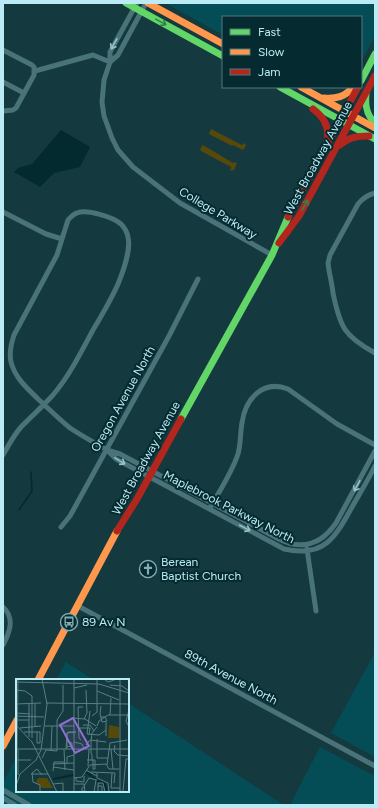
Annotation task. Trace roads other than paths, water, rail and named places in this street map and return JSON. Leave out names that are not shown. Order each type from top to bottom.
[{"type":"main road","points":[[126,3],[136,5],[142,11],[222,55]]},
{"type":"main road","points":[[147,3],[222,43]]},
{"type":"main road","points":[[211,49],[222,59]]},
{"type":"main road","points":[[362,74],[374,56]]},
{"type":"main road","points":[[362,79],[374,56]]},
{"type":"main road","name":"West Broadway Avenue","points":[[39,679],[117,532],[151,474],[276,248],[292,228],[299,216],[375,76]]},
{"type":"main road","points":[[274,88],[322,116],[326,124],[328,134],[324,149]]},
{"type":"main road","points":[[282,88],[373,138]]},
{"type":"main road","points":[[303,88],[375,128]]},
{"type":"main road","points":[[320,97],[331,99],[340,98],[347,94],[352,88]]},
{"type":"main road","name":"West Broadway Avenue","points":[[276,248],[283,226],[357,88]]},
{"type":"main road","points":[[366,92],[367,109],[370,118],[375,123]]},
{"type":"main road","points":[[333,153],[344,141],[349,138],[355,136],[373,138]]},
{"type":"main road","points":[[3,746],[16,722]]},
{"type":"street","name":"College Parkway","points":[[147,3],[118,55],[110,62],[106,70],[102,91],[102,102],[104,116],[112,138],[125,159],[133,167],[185,206],[272,255]]},
{"type":"street","name":"College Parkway","points":[[110,62],[110,52],[136,5]]},
{"type":"street","points":[[3,50],[32,65],[35,71],[16,108],[13,110],[3,111]]},
{"type":"street","points":[[35,71],[93,55],[110,62]]},
{"type":"street","points":[[3,82],[24,93]]},
{"type":"street","points":[[375,194],[368,195],[358,204],[330,255],[328,263],[337,312],[342,326],[355,340],[375,353]]},
{"type":"street","points":[[3,212],[46,234],[62,239]]},
{"type":"street","points":[[3,455],[20,428],[44,404],[61,384],[76,362],[118,283],[128,250],[128,236],[121,224],[107,217],[89,212],[77,213],[72,216],[66,226],[57,256],[14,335],[10,348],[11,362],[16,375],[44,404],[70,428],[107,450],[116,459],[151,474]]},
{"type":"street","name":"Oregon Avenue North","points":[[61,527],[70,516],[107,450],[198,279]]},
{"type":"street","points":[[209,509],[238,452],[244,413],[258,392],[269,386],[282,386],[288,389],[337,424],[375,445]]},
{"type":"street","name":"Maplebrook Parkway North","points":[[151,474],[213,503],[287,544],[297,545],[316,542],[331,531],[375,451]]},
{"type":"street","name":"Maplebrook Parkway North","points":[[151,474],[209,509],[284,549],[296,552],[307,551],[324,546],[332,540],[340,529],[375,466]]},
{"type":"street","points":[[306,544],[316,610]]},
{"type":"street","name":"89th Avenue North","points":[[78,606],[375,766]]},
{"type":"street","points":[[3,607],[7,610],[11,624],[8,636],[3,644]]},
{"type":"street","points":[[3,790],[30,805]]},
{"type":"street","points":[[3,798],[16,805]]},
{"type":"waterway","points":[[19,510],[32,491],[31,472]]},
{"type":"place","name":"Berean Baptist Church","points":[[148,569]]},
{"type":"place","name":"89 Av N","points":[[69,622]]}]
